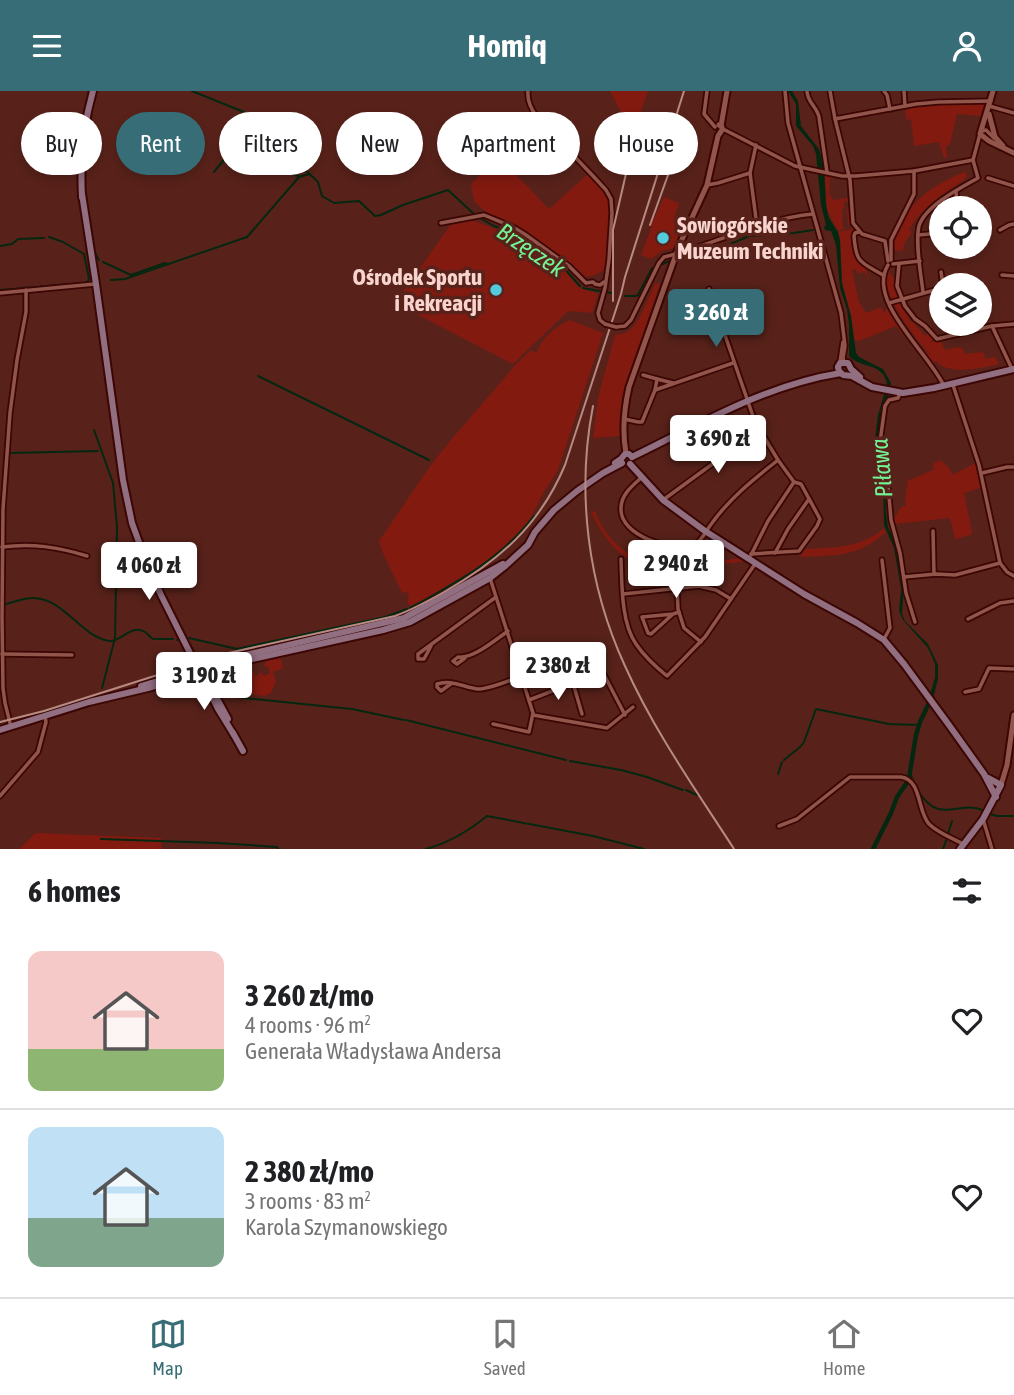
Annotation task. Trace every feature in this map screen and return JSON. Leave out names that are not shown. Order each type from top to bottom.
[{"type":"main road","points":[[93,91],[84,134],[82,194],[87,247],[127,502],[137,539],[151,572],[218,709],[243,751]]},
{"type":"main road","points":[[0,730],[201,671],[395,627],[422,616],[512,562],[554,510],[603,473],[746,400],[844,368],[885,389],[900,393],[1012,370]]},
{"type":"main road","points":[[626,459],[663,500],[705,531],[749,557],[755,564],[884,640],[984,774],[996,797]]},
{"type":"main road","points":[[984,774],[1000,787]]},
{"type":"main road","points":[[990,785],[1000,787]]},
{"type":"main road","points":[[962,847],[986,815],[1000,787]]},
{"type":"street","points":[[528,91],[527,97],[537,117],[610,195],[613,209],[609,260],[598,314],[605,324],[625,326],[631,320],[662,258],[757,226],[813,214]]},
{"type":"street","points":[[708,91],[704,114],[720,129],[800,167],[849,176],[914,171],[973,160]]},
{"type":"street","points":[[626,459],[624,419],[629,387],[676,254],[706,184],[727,91]]},
{"type":"street","points":[[785,91],[787,118],[841,313],[844,339],[840,354],[844,368]]},
{"type":"street","points":[[807,91],[807,98],[819,117],[826,172]]},
{"type":"street","points":[[830,91],[849,176],[854,226],[865,236],[886,241],[901,298],[915,319],[929,330]]},
{"type":"street","points":[[884,91],[890,109]]},
{"type":"street","points":[[904,91],[905,106]]},
{"type":"street","points":[[922,292],[918,235],[920,223],[928,212],[978,178],[973,160],[993,91]]},
{"type":"street","points":[[835,119],[937,102],[989,106],[1014,113]]},
{"type":"street","points":[[989,106],[992,128],[999,142]]},
{"type":"street","points":[[981,133],[986,130],[1011,151]]},
{"type":"street","points":[[981,133],[989,141],[1011,151]]},
{"type":"street","points":[[977,143],[989,141]]},
{"type":"street","points":[[755,145],[750,173],[757,226]]},
{"type":"street","points":[[914,171],[914,194],[891,240],[892,263],[883,275],[884,290],[897,319],[944,386]]},
{"type":"street","points":[[706,184],[750,173]]},
{"type":"street","points":[[988,178],[1014,186]]},
{"type":"street","points":[[956,191],[956,196]]},
{"type":"street","points":[[441,223],[484,215],[526,235],[569,266],[586,283],[600,285],[605,280]]},
{"type":"street","points":[[1000,230],[1014,224]]},
{"type":"street","points":[[859,232],[854,236],[858,257],[862,263],[883,275]]},
{"type":"street","points":[[918,235],[929,234]]},
{"type":"street","points":[[892,263],[920,261]]},
{"type":"street","points":[[1002,275],[1014,276]]},
{"type":"street","points":[[0,293],[94,284]]},
{"type":"street","points":[[709,289],[746,400],[762,436],[794,482],[801,485],[820,519],[799,551],[749,557]]},
{"type":"street","points":[[889,303],[929,290]]},
{"type":"street","points":[[11,727],[4,700],[1,671],[2,547],[6,461],[17,360],[27,310],[26,291]]},
{"type":"street","points":[[1012,370],[992,326],[1014,324]]},
{"type":"street","points":[[934,336],[939,340],[952,336]]},
{"type":"street","points":[[654,390],[733,363]]},
{"type":"street","points":[[643,375],[673,383]]},
{"type":"street","points":[[624,419],[642,422],[657,379]]},
{"type":"street","points":[[952,384],[982,474],[1000,563],[1014,576]]},
{"type":"street","points":[[900,393],[898,398],[889,400],[884,408],[879,449],[888,484],[891,520],[915,622]]},
{"type":"street","points":[[663,500],[722,457],[762,436]]},
{"type":"street","points":[[641,478],[628,490],[621,507],[622,517],[636,533],[655,542],[684,545],[698,542],[718,514],[740,491],[778,460]]},
{"type":"street","points":[[982,474],[1014,467]]},
{"type":"street","points":[[749,557],[768,520],[794,482]]},
{"type":"street","points":[[775,553],[809,499]]},
{"type":"street","points":[[933,531],[934,574]]},
{"type":"street","points":[[2,547],[52,546],[87,556]]},
{"type":"street","points":[[621,558],[622,594],[633,639],[667,676],[701,642],[755,564]]},
{"type":"street","points":[[882,560],[890,628],[884,640]]},
{"type":"street","points":[[904,577],[955,575],[1000,563]]},
{"type":"street","points":[[488,575],[533,715],[529,732],[494,724]]},
{"type":"street","points":[[622,594],[699,586],[716,590],[731,599]]},
{"type":"street","points":[[677,588],[679,612],[684,628],[701,642]]},
{"type":"street","points":[[431,646],[496,597]]},
{"type":"street","points":[[968,619],[1000,603],[1014,601]]},
{"type":"street","points":[[673,614],[648,633],[642,617],[679,612]]},
{"type":"street","points":[[465,658],[508,631]]},
{"type":"street","points":[[2,654],[72,655]]},
{"type":"street","points":[[600,667],[625,715]]},
{"type":"street","points":[[965,692],[979,689],[989,668],[1014,669]]},
{"type":"street","points":[[452,683],[480,690],[522,676]]},
{"type":"street","points":[[529,700],[572,683],[582,714]]},
{"type":"street","points":[[533,715],[607,728],[633,707]]},
{"type":"street","points":[[1000,787],[1007,765],[1014,715]]},
{"type":"street","points":[[0,796],[38,752],[46,722],[45,716]]},
{"type":"street","points":[[779,826],[797,819],[850,777],[901,777],[912,784],[929,824],[962,847]]},
{"type":"street","points":[[986,815],[992,849]]},
{"type":"shaded area","points":[[610,91],[648,91],[641,112],[621,112]]},
{"type":"shaded area","points":[[987,103],[982,116],[957,114],[950,144],[946,146],[947,157],[944,158],[939,142],[914,146],[911,119],[907,120],[904,106]]},
{"type":"shaded area","points":[[966,172],[967,177],[964,180],[941,196],[929,196],[929,206],[909,230],[912,232],[902,252],[897,251],[892,247],[903,220],[918,200],[938,185]]},
{"type":"shaded area","points":[[588,174],[604,188],[609,200],[607,263],[604,270],[585,277],[511,224],[490,216],[474,201],[471,184],[480,175],[516,175],[549,209]]},
{"type":"shaded area","points":[[825,175],[837,177],[830,178],[829,194],[832,200],[848,198],[848,204],[844,201],[842,209],[843,228],[846,228],[838,231],[827,210]]},
{"type":"shaded area","name":"Sowiogórskie Muzeum Techniki","points":[[664,197],[679,203],[674,218],[683,228],[674,248],[662,251],[651,259],[641,255]]},
{"type":"shaded area","points":[[847,209],[850,209],[849,219],[855,230],[852,233],[860,264],[867,267],[869,279],[864,271],[858,274],[855,269],[852,270],[859,302],[866,313],[881,307],[884,313],[888,308],[904,336],[896,326],[853,341],[851,316],[842,283],[838,232],[852,229],[851,224],[848,224]]},
{"type":"shaded area","name":"Ośrodek Sportu i Rekreacji","points":[[472,220],[495,229],[555,262],[578,287],[598,294],[592,313],[566,313],[513,364],[395,303],[451,224]]},
{"type":"shaded area","points":[[887,269],[890,270],[889,274],[895,278],[896,292],[909,322],[912,321],[925,336],[929,333],[929,336],[934,338],[932,342],[949,338],[941,341],[945,350],[958,347],[963,349],[965,354],[983,352],[986,359],[995,357],[999,364],[957,370],[941,366],[936,361],[933,363],[922,350],[934,358],[899,314],[886,284]]},
{"type":"shaded area","points":[[655,283],[660,284],[624,392],[620,436],[593,438],[598,398],[615,335],[628,331],[634,325]]},
{"type":"shaded area","points":[[570,320],[603,333],[558,470],[530,519],[498,553],[413,607],[407,603],[409,594],[402,593],[379,541],[438,456],[516,364],[531,350],[536,353],[550,333]]},
{"type":"shaded area","points":[[939,460],[950,469],[952,475],[976,463],[983,487],[964,493],[971,535],[955,539],[950,518],[894,524],[893,520],[901,507],[906,506],[908,480],[933,470],[933,464]]},
{"type":"shaded area","points":[[595,511],[607,533],[621,548],[638,558],[677,564],[742,558],[747,561],[672,569],[639,564],[621,554],[607,539],[591,512]]},
{"type":"shaded area","points":[[883,529],[886,532],[856,551],[800,557],[805,549],[855,544]]},
{"type":"shaded area","points":[[280,657],[283,668],[273,672],[276,682],[271,693],[264,696],[231,690],[229,668],[245,664],[255,676],[262,673],[264,676],[270,673],[268,666],[264,667],[267,660]]},
{"type":"shaded area","points":[[36,833],[161,838],[162,849],[19,849]]},
{"type":"water","points":[[788,91],[792,91],[798,101],[801,126],[819,149],[824,166],[826,205],[840,240],[842,283],[851,316],[856,353],[883,369],[891,383],[882,411],[877,447],[885,480],[888,527],[898,551],[904,586],[902,614],[905,621],[928,644],[938,665],[933,699],[930,695],[935,664],[928,648],[903,620],[899,611],[901,589],[894,548],[884,525],[883,477],[874,447],[878,415],[887,384],[881,372],[849,356],[847,309],[840,288],[836,245],[831,231],[825,230],[824,227],[826,225],[821,205],[816,154],[813,146],[796,126],[796,104]]},
{"type":"waterway","name":"Brzęczek","points":[[192,91],[244,112],[282,143],[289,154],[318,182],[322,196],[334,203],[359,201],[375,216],[448,190],[474,214]]},
{"type":"waterway","points":[[214,172],[232,150],[265,162],[277,163],[298,176]]},
{"type":"waterway","points":[[111,280],[125,279],[247,237],[299,177],[306,175]]},
{"type":"waterway","name":"Brzęczek","points":[[480,218],[514,233],[530,247],[560,264],[580,286]]},
{"type":"waterway","name":"Brzęczek","points":[[678,258],[690,257],[749,236],[813,230]]},
{"type":"waterway","points":[[46,286],[85,283],[89,278],[84,254],[49,237]]},
{"type":"waterway","points":[[0,246],[12,244],[18,239],[44,238]]},
{"type":"waterway","points":[[95,253],[99,260]]},
{"type":"waterway","name":"Brzęczek","points":[[663,264],[669,261]]},
{"type":"waterway","points":[[103,262],[131,275],[167,264]]},
{"type":"waterway","name":"Brzęczek","points":[[625,296],[638,295],[652,268]]},
{"type":"waterway","points":[[0,290],[37,287]]},
{"type":"waterway","name":"Brzęczek","points":[[583,288],[611,293]]},
{"type":"waterway","points":[[258,376],[429,460]]},
{"type":"waterway","points":[[94,430],[113,483],[117,527],[115,638],[102,688]]},
{"type":"waterway","points":[[9,453],[98,451]]},
{"type":"waterway","points":[[410,608],[461,579],[492,557],[534,516]]},
{"type":"waterway","points":[[6,604],[30,598],[44,600],[63,610],[89,632],[109,641],[135,630],[145,632],[153,639],[173,639]]},
{"type":"waterway","points":[[189,638],[237,649],[385,617],[407,609]]},
{"type":"waterway","points":[[235,697],[352,709],[404,720]]},
{"type":"waterway","name":"Piława","points":[[909,778],[916,735],[929,703]]},
{"type":"waterway","points":[[784,760],[804,742],[816,709],[889,724],[919,725]]},
{"type":"waterway","points":[[406,720],[566,760]]},
{"type":"waterway","points":[[570,761],[621,770],[683,790]]},
{"type":"waterway","points":[[778,774],[782,762]]},
{"type":"waterway","name":"Piława","points":[[910,772],[914,784]]},
{"type":"waterway","name":"Piława","points":[[873,849],[897,797],[908,781]]},
{"type":"waterway","points":[[917,789],[925,801],[942,810],[975,808],[985,811]]},
{"type":"waterway","points":[[686,790],[697,795]]},
{"type":"waterway","points":[[990,814],[1014,816]]},
{"type":"waterway","points":[[426,849],[458,835],[487,816],[593,836],[644,849]]},
{"type":"waterway","points":[[948,834],[952,821]]},
{"type":"waterway","points":[[943,849],[947,838]]},
{"type":"waterway","points":[[101,839],[218,843],[278,849]]},
{"type":"railway","points":[[0,722],[44,711],[224,654],[395,616],[464,580],[500,554],[543,506],[565,465],[684,91]]},
{"type":"railway","points":[[613,301],[613,230],[626,175]]},
{"type":"railway","points":[[650,225],[668,175]]},
{"type":"railway","points":[[593,406],[588,439],[586,505],[594,572],[602,604],[636,690],[676,760],[734,849]]},
{"type":"place","name":"Sowiogórskie Muzeum Techniki","points":[[663,238]]},
{"type":"place","name":"Ośrodek Sportu i Rekreacji","points":[[496,290]]}]
